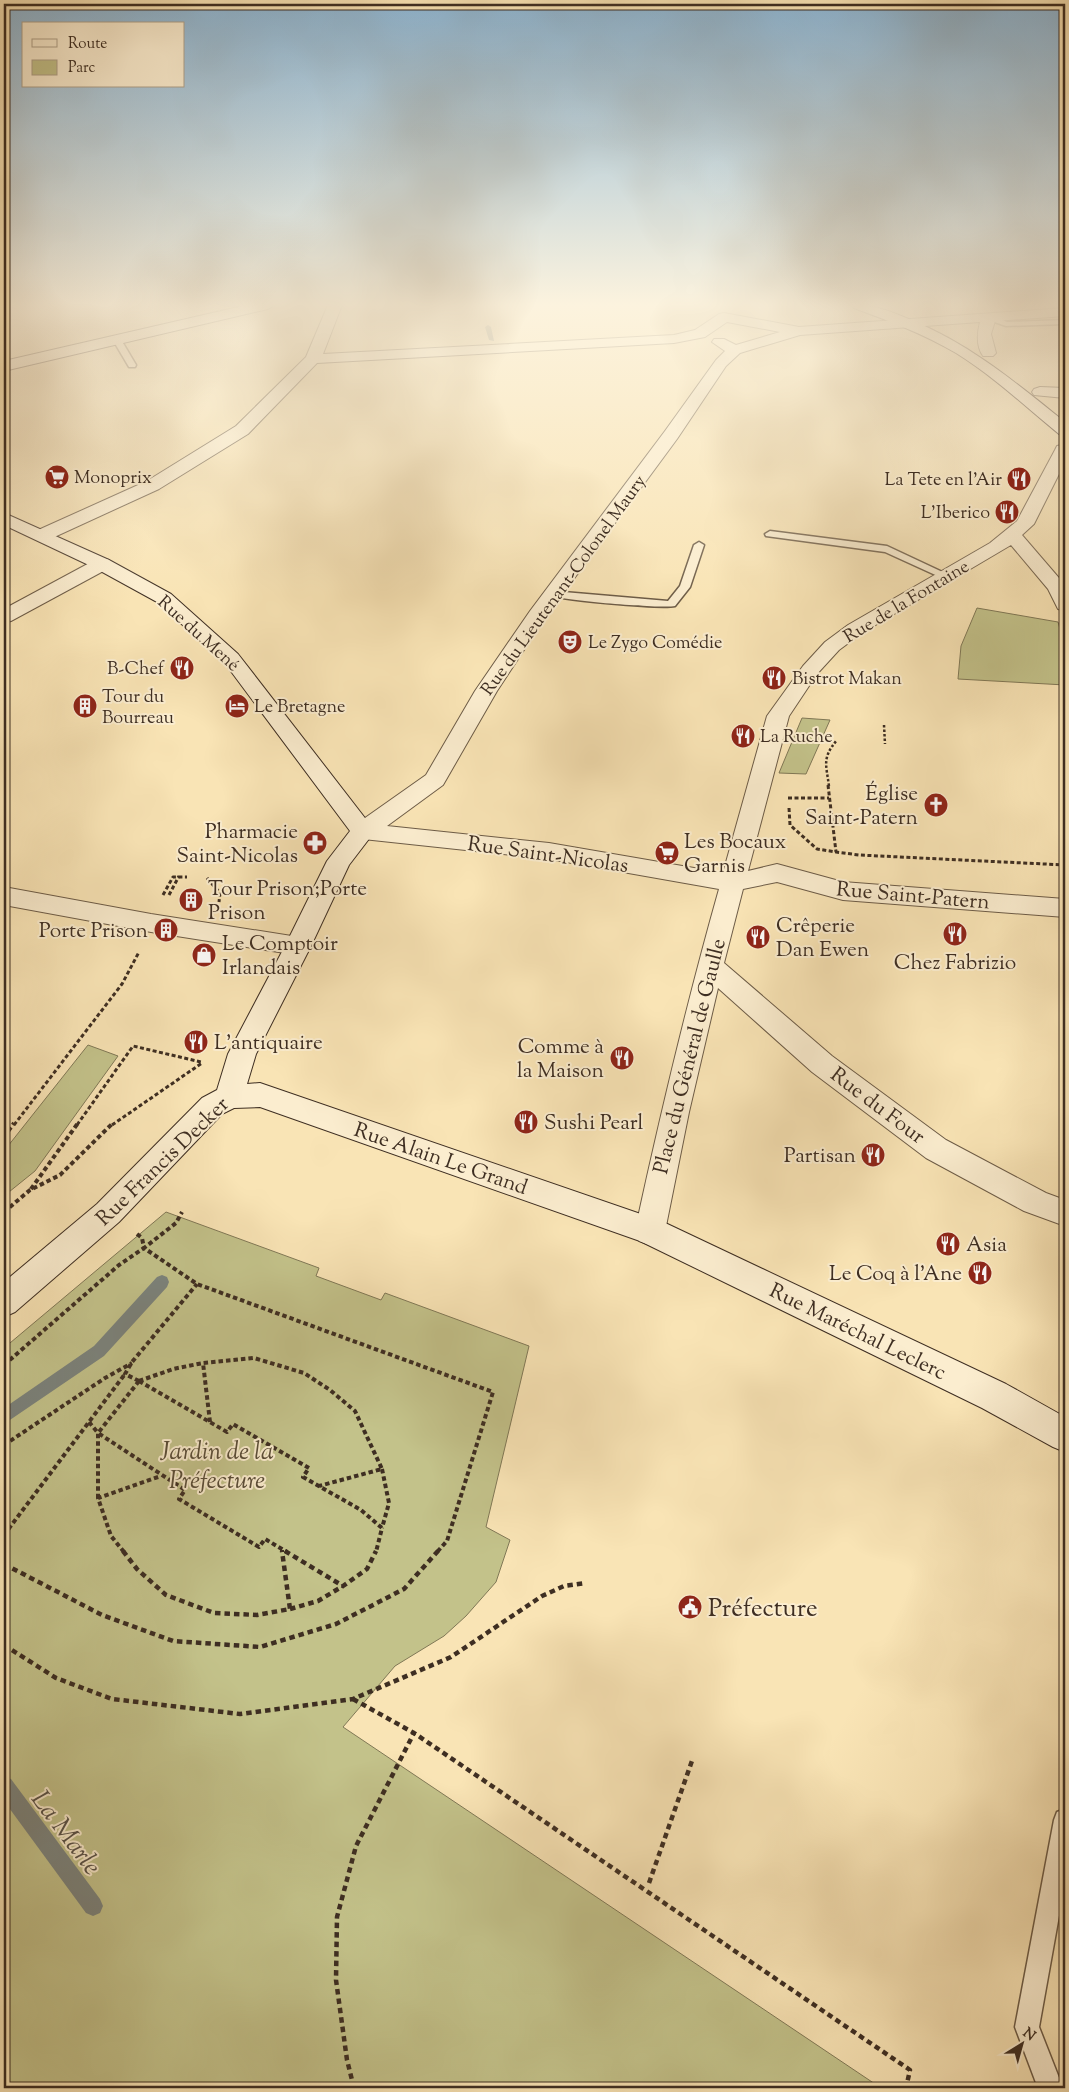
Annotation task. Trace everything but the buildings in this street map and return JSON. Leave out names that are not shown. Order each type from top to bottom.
[{"type":"street","points":[[43,535],[153,485],[242,430],[270,403]]},
{"type":"street","name":"Rue du Lieutenant-Colonel Maury","points":[[363,831],[435,780],[486,691],[552,594],[694,403]]},
{"type":"street","points":[[1031,403],[1065,430]]},
{"type":"street","points":[[1053,403],[1065,412]]},
{"type":"street","name":"Rue de la Fontaine","points":[[732,882],[778,716],[810,670],[832,646],[855,629],[997,547],[1025,524],[1062,450],[1065,449]]},
{"type":"street","name":"Rue du Mené","points":[[4,518],[102,564],[164,598],[232,658],[363,831]]},
{"type":"street","points":[[1012,535],[1057,587],[1065,605]]},
{"type":"street","points":[[4,618],[102,564]]},
{"type":"street","name":"Rue Saint-Nicolas","points":[[363,831],[550,850],[732,882]]},
{"type":"street","name":"Rue Francis Decker","points":[[4,1302],[93,1228],[212,1106],[230,1096],[242,1054],[339,862],[363,831]]},
{"type":"street","name":"Rue Saint-Patern","points":[[732,882],[777,873],[843,891],[1065,908]]},
{"type":"street","name":"Place du Général de Gaulle","points":[[650,1231],[675,1112],[732,882]]},
{"type":"street","points":[[6,895],[151,923],[298,946]]},
{"type":"street","name":"Rue du Four","points":[[710,966],[822,1064],[936,1149],[1035,1202],[1065,1213]]},
{"type":"street","name":"Rue Alain Le Grand","points":[[230,1096],[260,1095],[650,1231]]},
{"type":"street","name":"Rue Maréchal Leclerc","points":[[650,1231],[994,1396],[1065,1435]]},
{"type":"lane","points":[[770,534],[887,549],[946,576]]},
{"type":"lane","points":[[552,594],[670,604],[685,587],[699,545]]},
{"type":"lane","points":[[1050,2088],[1027,2027],[1065,1820]]},
{"type":"path","points":[[884,725],[885,744]]},
{"type":"path","points":[[836,740],[827,752],[826,775],[836,852]]},
{"type":"path","points":[[788,798],[829,798]]},
{"type":"path","points":[[789,817],[790,825],[817,849],[859,855],[1065,865]]},
{"type":"path","points":[[172,879],[173,877],[187,877]]},
{"type":"path","points":[[207,878],[220,893],[217,907]]},
{"type":"path","points":[[4,1137],[122,984],[141,948]]},
{"type":"path","points":[[4,1212],[30,1190],[60,1175],[119,1118],[202,1062],[133,1046],[30,1190]]},
{"type":"path","points":[[4,1365],[119,1265],[176,1223],[182,1212]]},
{"type":"path","points":[[4,1564],[102,1616],[173,1641],[260,1647],[336,1624],[404,1589],[446,1541],[493,1392],[197,1284],[144,1248],[142,1238],[132,1231]]},
{"type":"path","points":[[4,1535],[125,1374],[132,1362],[197,1284]]},
{"type":"path","points":[[254,1358],[304,1373],[330,1390],[355,1411],[382,1469],[389,1502],[377,1553],[364,1574],[318,1600],[257,1615],[214,1612],[166,1595],[136,1569],[111,1536],[98,1498],[98,1433],[139,1381],[173,1369],[203,1363],[254,1358]]},
{"type":"path","points":[[4,1445],[132,1362]]},
{"type":"path","points":[[203,1363],[210,1423]]},
{"type":"path","points":[[125,1374],[227,1432],[233,1424],[308,1468],[303,1477],[361,1510],[382,1528]]},
{"type":"path","points":[[89,1422],[98,1433],[185,1490],[179,1498],[259,1548],[265,1539],[343,1586]]},
{"type":"path","points":[[318,1486],[382,1469]]},
{"type":"path","points":[[98,1498],[162,1476]]},
{"type":"path","points":[[282,1550],[290,1608]]},
{"type":"path","points":[[4,1644],[56,1678],[112,1699],[240,1714],[353,1699],[451,1657],[542,1596],[564,1586],[585,1583]]},
{"type":"path","points":[[353,1699],[414,1733],[910,2070],[906,2088]]},
{"type":"path","points":[[354,2088],[347,2060],[336,1980],[337,1917],[356,1846],[414,1733]]},
{"type":"path","points":[[649,1883],[693,1758]]},
{"type":"green space","points":[[977,608],[1058,622],[1065,646],[1065,685],[958,679],[961,646]]},
{"type":"green space","points":[[802,718],[830,720],[806,774],[779,773]]},
{"type":"green space","points":[[88,1045],[118,1056],[35,1171],[4,1196],[4,1151]]},
{"type":"green space","name":"Jardin de la Préfecture","points":[[166,1212],[319,1268],[316,1276],[381,1300],[385,1293],[529,1346],[486,1527],[510,1540],[496,1582],[466,1616],[444,1636],[395,1666],[343,1727],[881,2088],[4,2088],[4,1348]]},
{"type":"waterway","points":[[4,1417],[99,1351],[162,1282]]},
{"type":"waterway","name":"La Marle","points":[[4,1786],[93,1906]]},
{"type":"place","name":"Monoprix","points":[[57,477]]},
{"type":"place","name":"La Tete en l'Air","points":[[1019,479]]},
{"type":"place","name":"L'Iberico","points":[[1007,512]]},
{"type":"place","name":"Le Zygo Comédie","points":[[570,642]]},
{"type":"place","name":"B-Chef","points":[[182,668]]},
{"type":"place","name":"Bistrot Makan","points":[[774,678]]},
{"type":"place","name":"Tour du Bourreau","points":[[85,706]]},
{"type":"place","name":"Le Bretagne","points":[[237,706]]},
{"type":"place","name":"La Ruche","points":[[743,736]]},
{"type":"place","name":"Église Saint-Patern","points":[[936,805]]},
{"type":"place","name":"Pharmacie Saint-Nicolas","points":[[315,843]]},
{"type":"place","name":"Les Bocaux Garnis","points":[[667,853]]},
{"type":"place","name":"Tour Prison;Porte Prison","points":[[191,900]]},
{"type":"place","name":"Porte Prison","points":[[166,930]]},
{"type":"place","name":"Chez Fabrizio","points":[[955,934]]},
{"type":"place","name":"Crêperie Dan Ewen","points":[[758,937]]},
{"type":"place","name":"Le Comptoir Irlandais","points":[[204,955]]},
{"type":"place","name":"L'antiquaire","points":[[196,1042]]},
{"type":"place","name":"Comme à la Maison","points":[[622,1058]]},
{"type":"place","name":"Sushi Pearl","points":[[526,1122]]},
{"type":"place","name":"Partisan","points":[[873,1155]]},
{"type":"place","name":"Asia","points":[[948,1244]]},
{"type":"place","name":"Le Coq à l'Ane","points":[[980,1273]]},
{"type":"place","name":"Préfecture","points":[[690,1607]]}]
